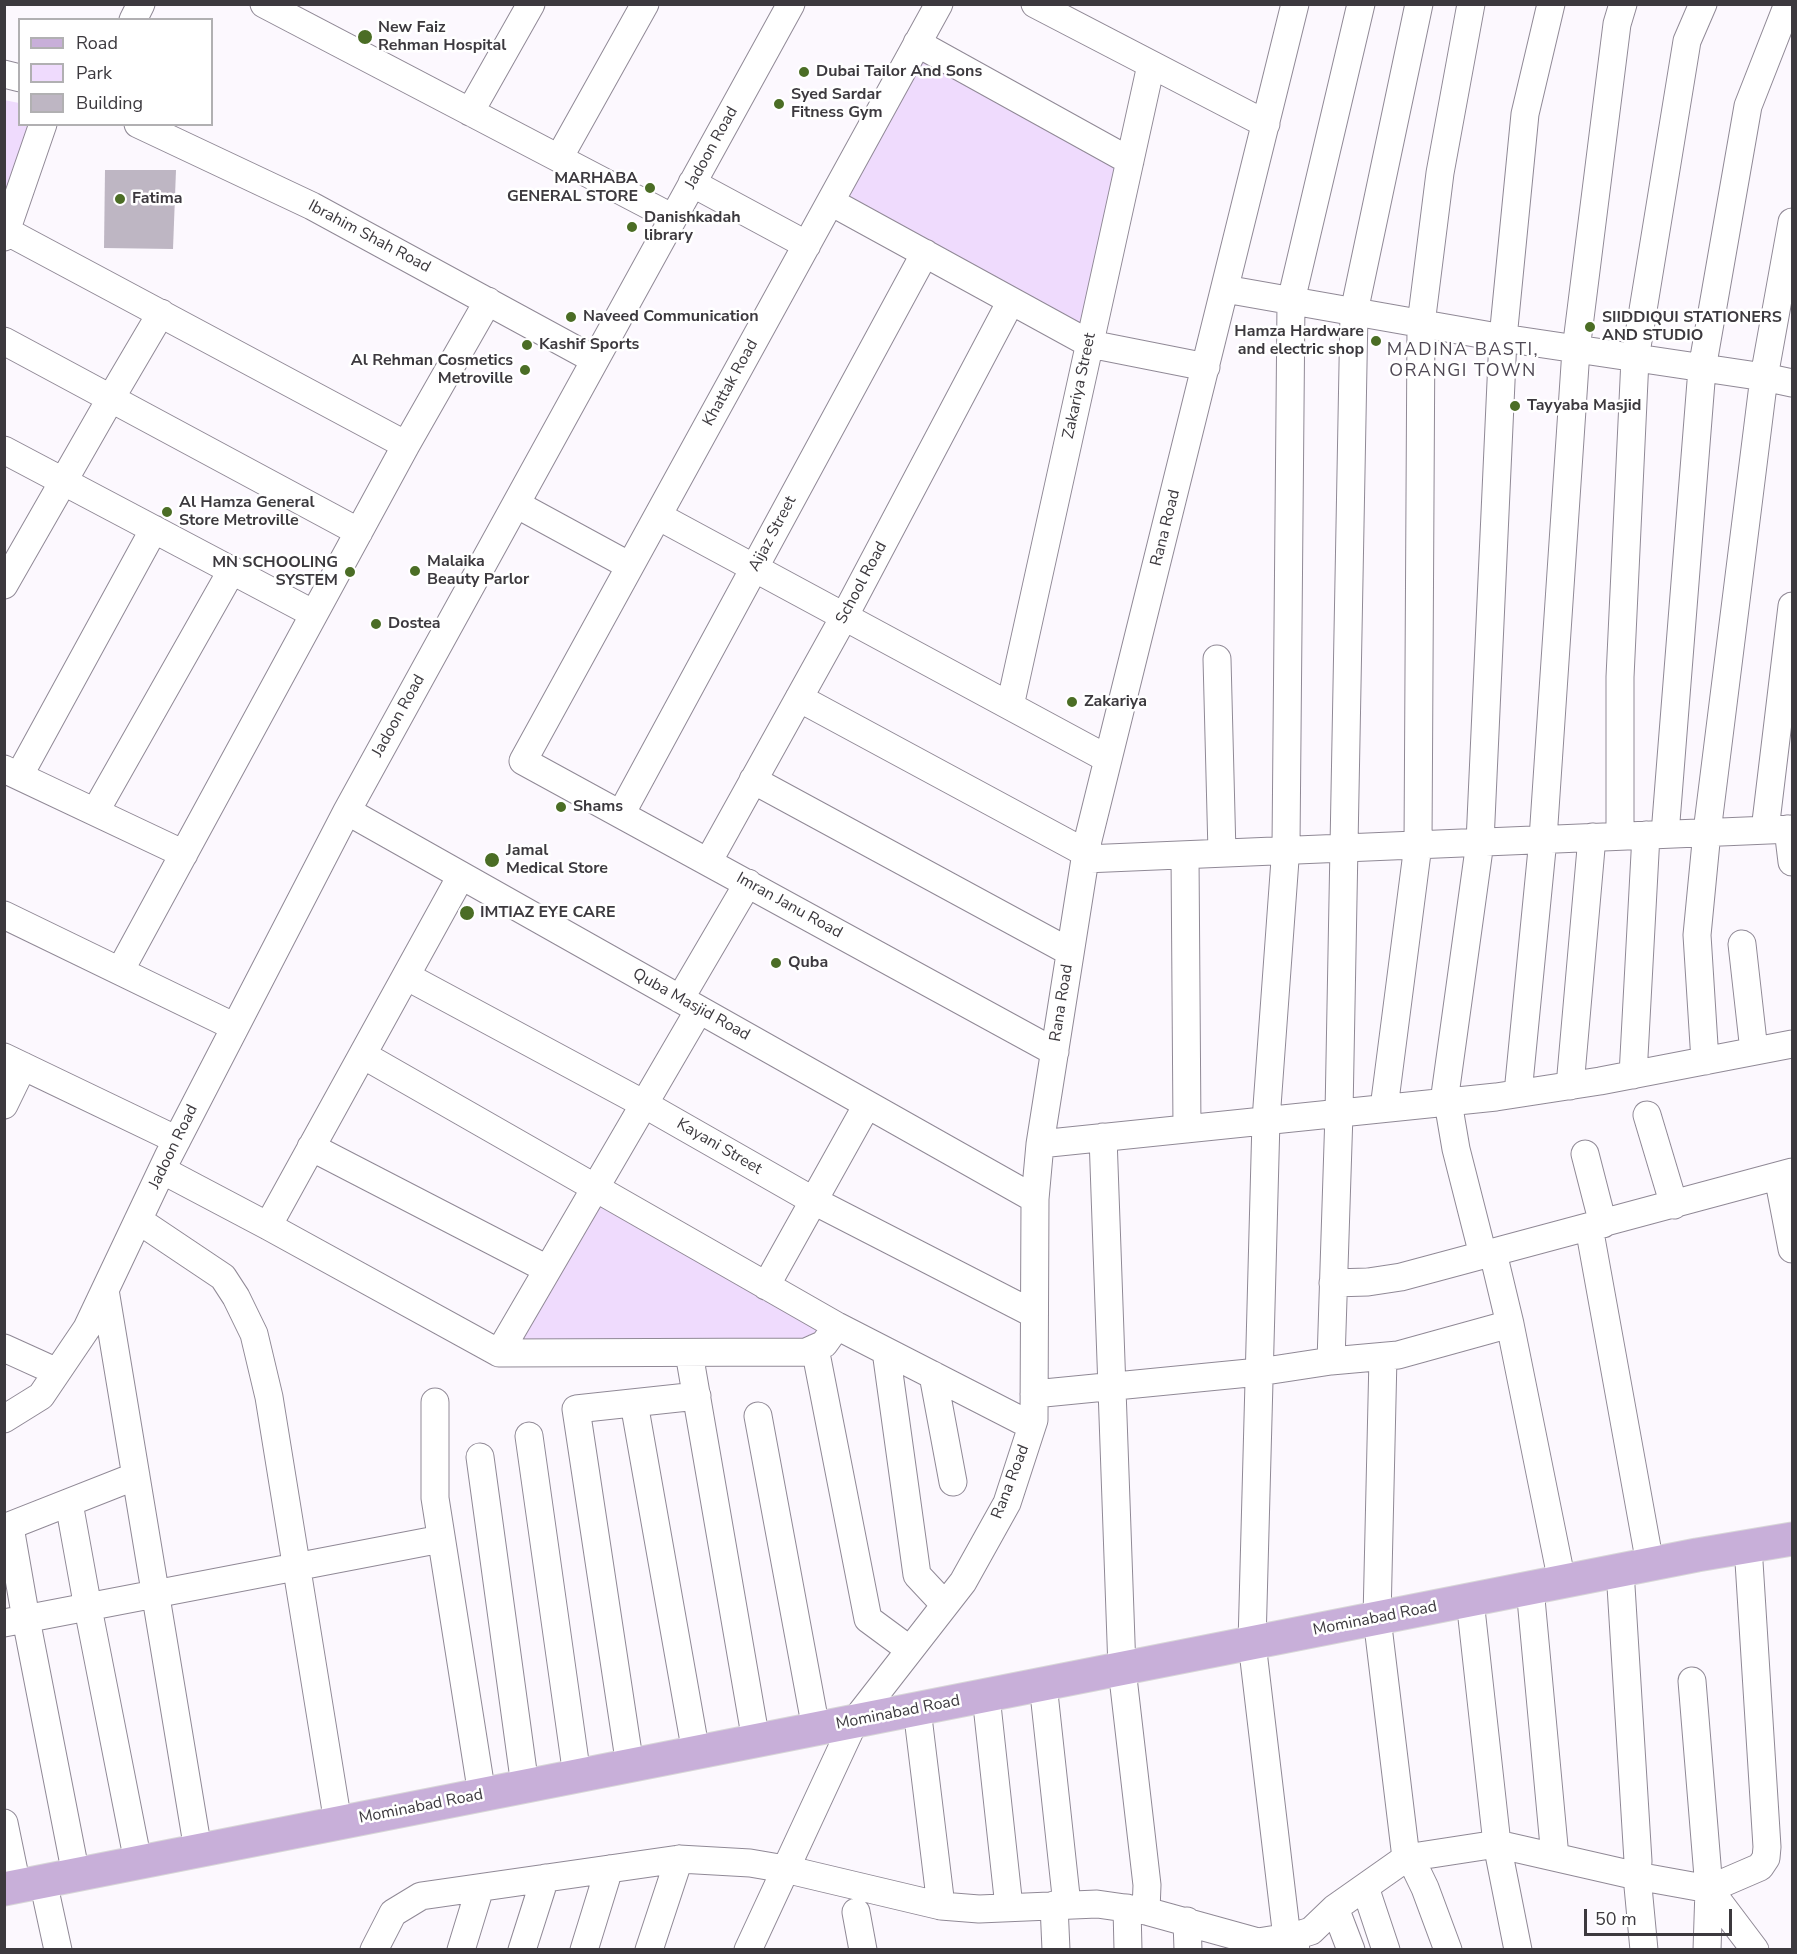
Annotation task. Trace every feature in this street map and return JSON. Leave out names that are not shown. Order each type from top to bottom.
[{"type":"main road","name":"Mominabad Road","points":[[22,1885],[1635,1567],[1792,1539]]},
{"type":"street","points":[[134,18],[141,4]]},
{"type":"street","points":[[264,4],[674,218]]},
{"type":"street","points":[[470,112],[531,4]]},
{"type":"street","points":[[559,158],[645,4]]},
{"type":"street","name":"Jadoon Road","points":[[4,1419],[41,1396],[87,1328],[177,1140],[347,811],[791,4]]},
{"type":"street","name":"Khattak Road","points":[[523,761],[939,4]]},
{"type":"street","points":[[1035,4],[1266,124]]},
{"type":"street","points":[[1292,1944],[1252,1643],[1266,1120],[1286,850],[1291,301],[1361,4]]},
{"type":"street","points":[[1331,1361],[1340,1113],[1354,312],[1419,4]]},
{"type":"street","points":[[1384,1108],[1418,845],[1421,324],[1440,173],[1471,4]]},
{"type":"street","points":[[1551,4],[1525,114],[1503,338],[1480,842],[1446,1102],[1459,1160],[1510,1324],[1562,1582]]},
{"type":"street","points":[[1518,1093],[1543,839],[1576,350],[1617,24],[1623,4]]},
{"type":"street","points":[[1644,835],[1620,677],[1635,358],[1687,41],[1703,4]]},
{"type":"street","points":[[1633,1075],[1644,835],[1702,369],[1748,106],[1788,4]]},
{"type":"street","name":"Rana Road","points":[[748,1950],[854,1722],[963,1582],[1007,1503],[1034,1420],[1035,1199],[1040,1144],[1085,856],[1295,5]]},
{"type":"street","points":[[917,43],[1130,160]]},
{"type":"street","name":"Zakariya Street","points":[[1010,706],[1151,65]]},
{"type":"street","points":[[42,126],[6,235],[161,313],[406,445]]},
{"type":"street","name":"Ibrahim Shah Road","points":[[142,126],[312,206],[595,360]]},
{"type":"street","points":[[692,183],[807,245]]},
{"type":"street","points":[[831,202],[1090,344],[1206,367]]},
{"type":"street","points":[[1705,1061],[1696,935],[1764,377],[1792,222]]},
{"type":"street","name":"Aijaz Street","points":[[621,814],[925,253]]},
{"type":"street","points":[[1225,290],[1576,350],[1792,383]]},
{"type":"street","points":[[120,971],[406,445],[488,301]]},
{"type":"street","name":"School Road","points":[[708,862],[844,617],[1011,301]]},
{"type":"street","points":[[4,585],[161,313]]},
{"type":"street","points":[[4,341],[359,532]]},
{"type":"street","points":[[4,450],[315,614]]},
{"type":"street","points":[[516,504],[630,566]]},
{"type":"street","points":[[658,516],[1108,759]]},
{"type":"street","points":[[154,529],[12,772],[184,854]]},
{"type":"street","points":[[95,812],[232,570]]},
{"type":"street","points":[[1792,606],[1782,829],[1792,862]]},
{"type":"street","points":[[1217,659],[1222,853]]},
{"type":"street","points":[[799,698],[1085,856],[1185,855],[1782,829]]},
{"type":"street","name":"Imran Janu Road","points":[[523,761],[1055,1052]]},
{"type":"street","points":[[753,780],[1070,952]]},
{"type":"street","name":"Quba Masjid Road","points":[[347,811],[1035,1199]]},
{"type":"street","points":[[1570,1086],[1592,837]]},
{"type":"street","points":[[1185,855],[1187,1129]]},
{"type":"street","points":[[268,1226],[461,876]]},
{"type":"street","points":[[498,1353],[644,1104],[748,884]]},
{"type":"street","points":[[4,915],[235,1027]]},
{"type":"street","points":[[1742,944],[1754,1052]]},
{"type":"street","name":"Kayani Street","points":[[406,976],[644,1104],[814,1201],[1034,1314]]},
{"type":"street","points":[[1040,1144],[1518,1093],[1633,1075],[1792,1044]]},
{"type":"street","points":[[363,1055],[837,1326],[1032,1426]]},
{"type":"street","points":[[4,1105],[14,1061],[177,1140]]},
{"type":"street","points":[[766,1286],[867,1105]]},
{"type":"street","points":[[1647,1115],[1674,1205]]},
{"type":"street","points":[[1103,1137],[1122,1669],[1147,1885],[1136,1910],[1128,1950]]},
{"type":"street","points":[[312,1148],[548,1269]]},
{"type":"street","points":[[1585,1154],[1596,1225],[1635,1567],[1637,1876],[1644,1950]]},
{"type":"street","points":[[162,1170],[498,1353],[806,1352],[824,1344],[837,1326]]},
{"type":"street","points":[[1334,1283],[1401,1278],[1785,1174],[1792,1249]]},
{"type":"street","points":[[138,1220],[223,1277],[236,1297],[254,1334],[269,1397],[338,1823]]},
{"type":"street","points":[[105,1290],[198,1850]]},
{"type":"street","points":[[1034,1394],[1259,1372],[1331,1361],[1398,1355],[1510,1324]]},
{"type":"street","points":[[4,1348],[57,1372]]},
{"type":"street","points":[[815,1348],[868,1619],[910,1650]]},
{"type":"street","points":[[886,1351],[916,1575],[945,1605]]},
{"type":"street","points":[[689,1353],[756,1741]]},
{"type":"street","points":[[1383,1357],[1377,1618],[1408,1857],[1425,1888],[1448,1950]]},
{"type":"street","points":[[933,1375],[953,1482]]},
{"type":"street","points":[[630,1766],[576,1409],[697,1396]]},
{"type":"street","points":[[435,1402],[435,1498],[482,1795]]},
{"type":"street","points":[[634,1403],[696,1753]]},
{"type":"street","points":[[758,1416],[816,1729]]},
{"type":"street","points":[[529,1436],[577,1776]]},
{"type":"street","points":[[480,1457],[525,1786]]},
{"type":"street","points":[[76,1875],[15,1621],[7,1527],[136,1476]]},
{"type":"street","points":[[69,1503],[138,1863]]},
{"type":"street","points":[[15,1621],[441,1539]]},
{"type":"street","points":[[384,1948],[393,1913],[421,1896],[679,1859],[750,1863],[785,1869],[941,1906],[980,1909],[1096,1904],[1136,1910],[1187,1921],[1258,1946],[1292,1944],[1311,1931],[1335,1908],[1408,1857],[1497,1844],[1637,1876],[1709,1889],[1761,1867],[1766,1858],[1748,1546]]},
{"type":"street","points":[[1530,1588],[1556,1857]]},
{"type":"street","points":[[1470,1600],[1497,1844],[1518,1950]]},
{"type":"street","points":[[1692,1681],[1709,1889],[1707,1950]]},
{"type":"street","points":[[1043,1684],[1060,1905],[1056,1950]]},
{"type":"street","points":[[986,1696],[1009,1907]]},
{"type":"street","points":[[917,1709],[941,1906]]},
{"type":"street","points":[[4,1823],[22,1885],[58,1950]]},
{"type":"street","points":[[649,1950],[679,1859]]},
{"type":"street","points":[[584,1950],[609,1869]]},
{"type":"street","points":[[522,1950],[544,1878]]},
{"type":"street","points":[[1365,1887],[1386,1950]]},
{"type":"street","points":[[461,1950],[480,1888]]},
{"type":"street","points":[[1709,1889],[1755,1950]]},
{"type":"street","points":[[1335,1908],[1351,1950]]},
{"type":"street","points":[[856,1912],[863,1950]]},
{"type":"street","points":[[1187,1921],[1188,1950]]},
{"type":"green space","points":[[917,43],[1130,161],[1091,334],[831,202]]},
{"type":"green space","points":[[4,100],[18,103],[18,126],[46,126],[4,196]]},
{"type":"green space","points":[[594,1190],[837,1326],[824,1344],[499,1353]]},
{"type":"building","points":[[105,170],[176,170],[173,249],[104,248]]},
{"type":"place","name":"New Faiz Rehman Hospital","points":[[365,37]]},
{"type":"place","name":"Dubai Tailor And Sons","points":[[804,72]]},
{"type":"place","name":"Syed Sardar Fitness Gym","points":[[779,104]]},
{"type":"place","name":"MARHABA GENERAL STORE","points":[[650,188]]},
{"type":"place","name":"Fatima","points":[[120,199]]},
{"type":"place","name":"Danishkadah library","points":[[632,227]]},
{"type":"place","name":"Naveed Communication","points":[[571,317]]},
{"type":"place","name":"SIIDDIQUI STATIONERS AND STUDIO","points":[[1590,327]]},
{"type":"place","name":"Hamza Hardware and electric shop","points":[[1376,341]]},
{"type":"place","name":"Kashif Sports","points":[[527,345]]},
{"type":"place","name":"Al Rehman Cosmetics Metroville","points":[[525,370]]},
{"type":"place","name":"Tayyaba Masjid","points":[[1515,406]]},
{"type":"place","name":"Al Hamza General Store Metroville","points":[[167,512]]},
{"type":"place","name":"Malaika Beauty Parlor","points":[[415,571]]},
{"type":"place","name":"MN SCHOOLING SYSTEM","points":[[350,572]]},
{"type":"place","name":"Dostea","points":[[376,624]]},
{"type":"place","name":"Zakariya","points":[[1072,702]]},
{"type":"place","name":"Shams","points":[[561,807]]},
{"type":"place","name":"Jamal Medical Store","points":[[492,860]]},
{"type":"place","name":"IMTIAZ EYE CARE","points":[[467,913]]},
{"type":"place","name":"Quba","points":[[776,963]]},
{"type":"district","name":"MADINA BASTI, ORANGI TOWN","points":[[1463,361]]}]
